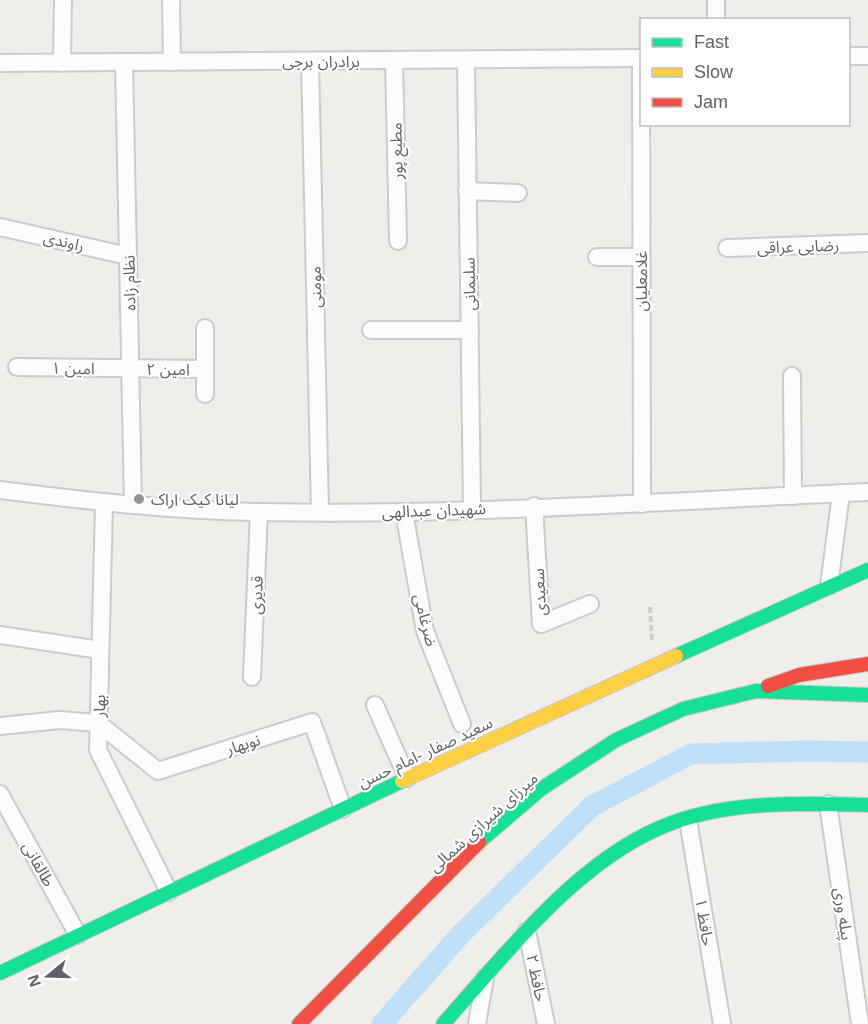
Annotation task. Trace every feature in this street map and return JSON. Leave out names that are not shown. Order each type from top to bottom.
[{"type":"main road","name":"سعید صفار -امام حسن","points":[[0,973],[407,778],[868,570]]},
{"type":"main road","points":[[756,690],[799,675],[868,664]]},
{"type":"main road","name":"میرزای شیرازی شمالی","points":[[300,1024],[473,848],[541,789],[616,740],[683,709],[756,690],[868,694]]},
{"type":"main road","points":[[443,1024],[526,932],[591,872],[654,830],[714,812],[767,805],[868,805]]},
{"type":"street","points":[[62,63],[63,0]]},
{"type":"street","points":[[171,0],[172,62]]},
{"type":"street","points":[[716,0],[716,18]]},
{"type":"street","points":[[850,56],[868,56]]},
{"type":"street","name":"برادران برجی","points":[[0,63],[640,58]]},
{"type":"street","name":"مطیع پور","points":[[394,60],[398,241]]},
{"type":"street","name":"سلیمانی","points":[[466,60],[472,509]]},
{"type":"street","name":"مومنی","points":[[310,61],[320,512]]},
{"type":"street","name":"نظام زاده","points":[[124,62],[133,504]]},
{"type":"street","name":"غلامعلیان","points":[[641,126],[642,504]]},
{"type":"street","points":[[467,191],[518,193]]},
{"type":"street","name":"راوندی","points":[[0,226],[128,256]]},
{"type":"street","name":"رضایی عراقی","points":[[728,248],[868,243]]},
{"type":"street","points":[[597,257],[641,257]]},
{"type":"street","points":[[205,327],[205,394]]},
{"type":"street","points":[[371,330],[470,330]]},
{"type":"street","name":"امین ۱","points":[[17,367],[130,368]]},
{"type":"street","name":"امین ۲","points":[[130,368],[205,369]]},
{"type":"street","points":[[792,376],[793,496]]},
{"type":"street","name":"شهیدان عبدالهی","points":[[0,490],[104,503],[259,512],[404,512],[642,504],[868,492]]},
{"type":"street","points":[[829,586],[841,493]]},
{"type":"street","name":"بهار","points":[[104,503],[98,750],[169,892]]},
{"type":"street","name":"سعیدی","points":[[534,506],[540,624],[590,604]]},
{"type":"street","name":"قدیری","points":[[252,677],[259,512]]},
{"type":"street","name":"ضرغامی","points":[[404,512],[425,631],[462,724]]},
{"type":"street","points":[[0,635],[100,650]]},
{"type":"street","points":[[375,705],[407,778]]},
{"type":"street","points":[[0,726],[60,720],[98,723]]},
{"type":"street","name":"نوبهار","points":[[98,723],[158,771],[312,722],[343,809]]},
{"type":"street","name":"طالقانی","points":[[0,794],[78,935]]},
{"type":"street","name":"پیله وری","points":[[828,804],[860,1024]]},
{"type":"street","name":"حافظ ۱","points":[[688,819],[722,1024]]},
{"type":"street","name":"حافظ ۲","points":[[526,932],[546,1024]]},
{"type":"street","points":[[477,1024],[485,978]]},
{"type":"path","points":[[650,607],[653,668]]},
{"type":"waterway","points":[[382,1024],[460,935],[592,806],[691,754],[868,752]]},
{"type":"traffic: fast","points":[[676,656],[868,570]]},
{"type":"traffic: fast","points":[[479,842],[541,789],[616,740],[683,709],[756,691],[868,695]]},
{"type":"traffic: fast","points":[[0,973],[402,781]]},
{"type":"traffic: fast","points":[[443,1024],[515,942],[568,889],[596,866],[657,829],[707,813],[734,808],[788,804],[868,805]]},
{"type":"traffic: slow","points":[[402,781],[676,656]]},
{"type":"traffic: jam","points":[[768,686],[799,675],[868,664]]},
{"type":"traffic: jam","points":[[299,1024],[479,842]]},
{"type":"place","name":"لیانا کیک اراک","points":[[139,499]]}]
